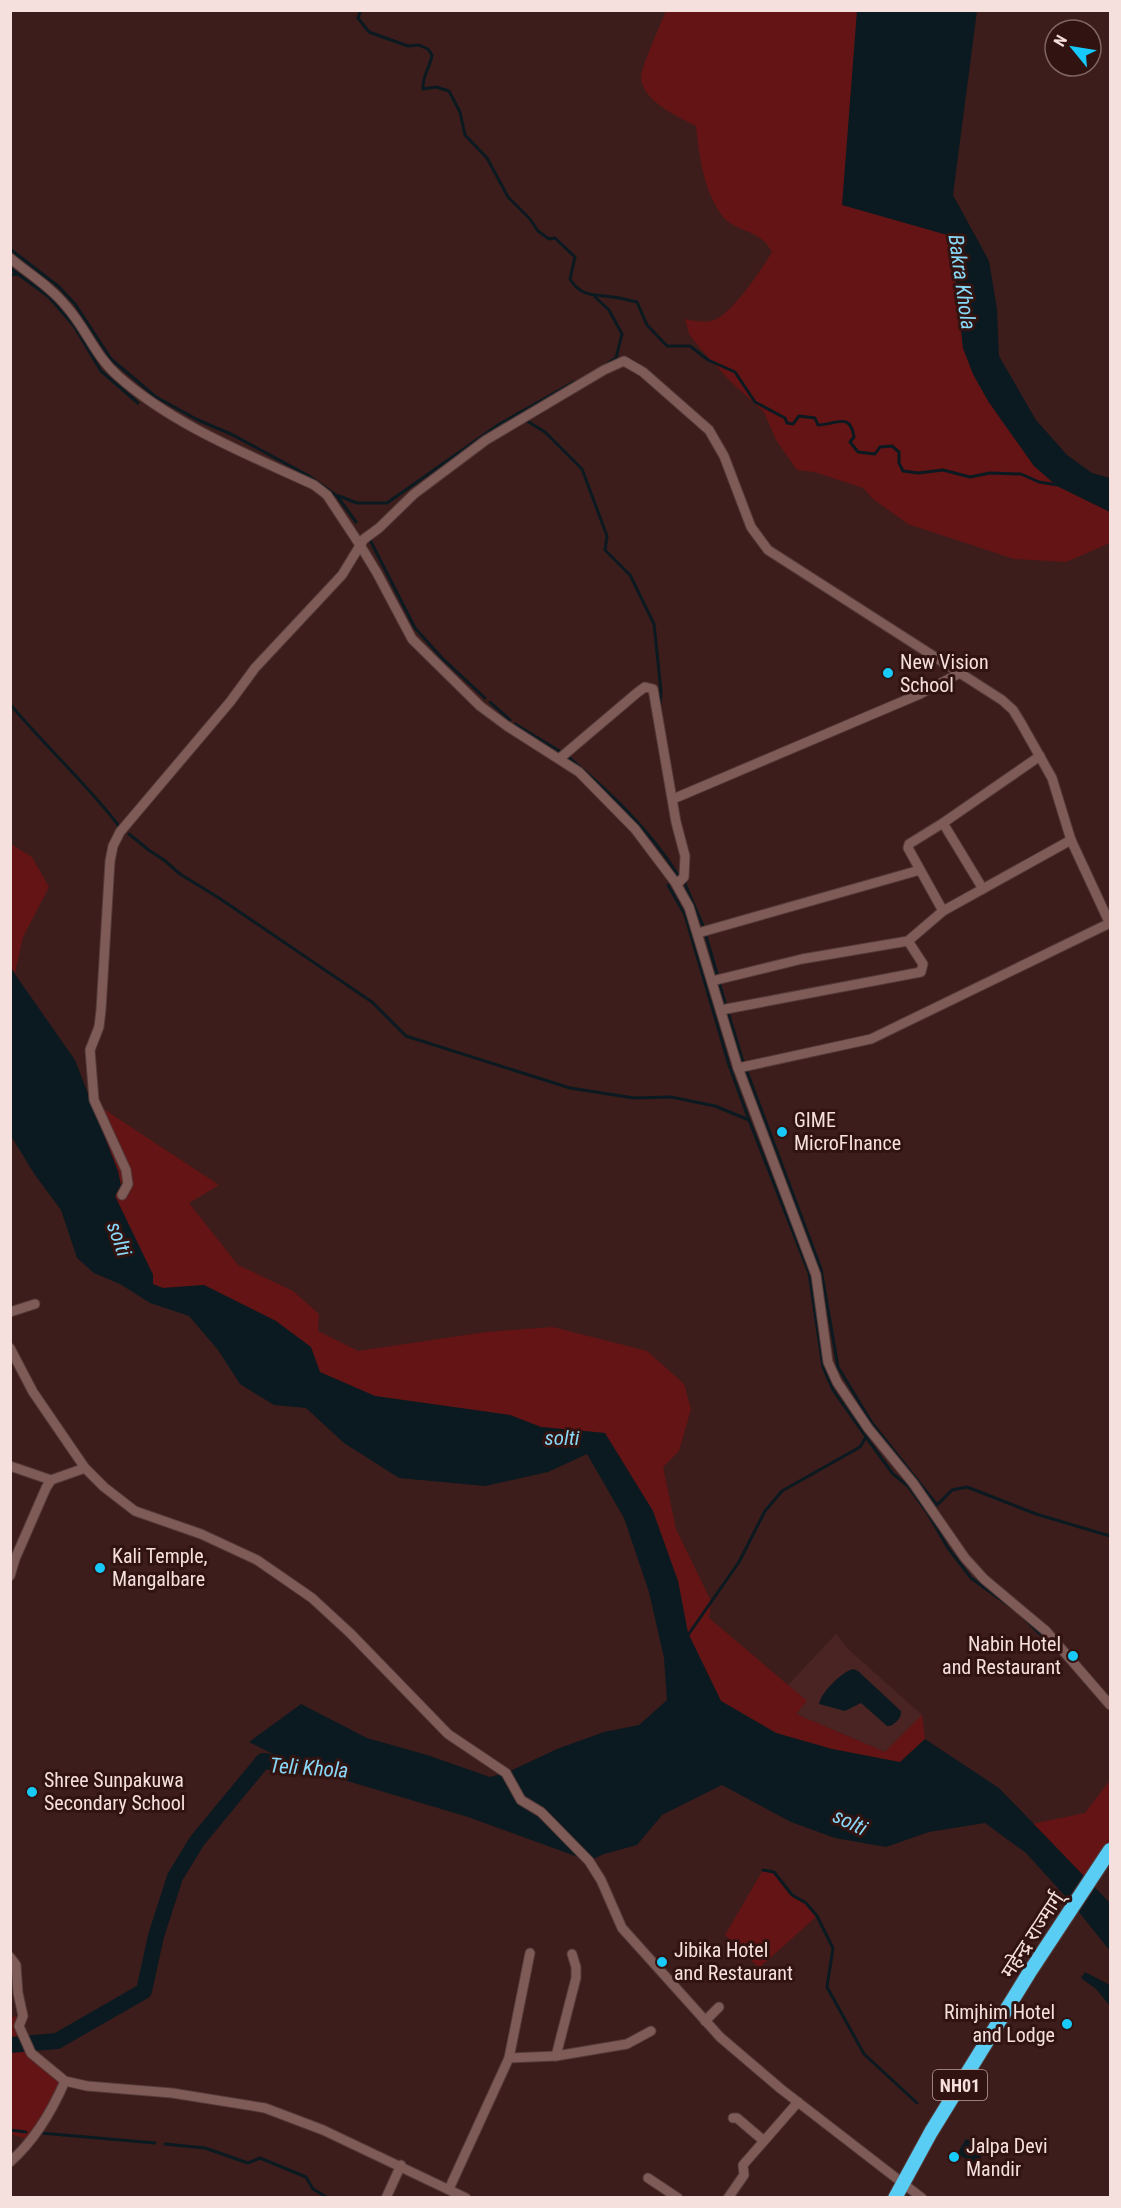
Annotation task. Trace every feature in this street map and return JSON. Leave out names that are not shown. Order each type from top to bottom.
[{"type":"highway","name":"महेन्द्र राज्मार्ग्","points":[[895,2198],[931,2132],[1029,1973],[1110,1850]]},
{"type":"street","points":[[10,258],[61,300],[104,363],[139,393],[197,429],[314,485],[327,495],[377,573],[412,639],[480,706],[579,772],[635,829],[677,884],[689,907],[698,933],[738,1068],[816,1275],[828,1362],[837,1382],[868,1428],[913,1483],[965,1558],[984,1579],[1046,1631],[1110,1705]]},
{"type":"street","points":[[122,1195],[128,1184],[126,1170],[94,1100],[90,1050],[99,1027],[101,1010],[110,861],[113,846],[120,832],[230,702],[255,668],[342,575],[360,545],[414,494],[486,440],[604,370],[624,361],[643,372],[709,430],[724,456],[752,527],[768,550],[1002,700],[1013,710],[1052,777],[1071,840],[1110,924],[871,1039],[738,1068]]},
{"type":"street","points":[[673,799],[880,711],[960,673]]},
{"type":"street","points":[[559,759],[638,692],[649,686],[653,689],[676,822],[685,856],[684,877],[677,884]]},
{"type":"street","points":[[943,911],[908,848],[909,844],[1040,756]]},
{"type":"street","points":[[943,823],[983,889]]},
{"type":"street","points":[[712,981],[802,959],[908,941],[943,911],[1071,840]]},
{"type":"street","points":[[698,933],[920,870]]},
{"type":"street","points":[[721,1010],[921,972],[923,964],[908,941]]},
{"type":"street","points":[[10,1312],[35,1304]]},
{"type":"street","points":[[10,1348],[33,1392],[85,1468],[104,1487],[135,1511],[201,1534],[257,1560],[312,1598],[442,1729],[506,1773],[521,1800],[541,1812],[589,1861],[598,1874],[622,1928],[720,2037],[798,2102],[922,2198]]},
{"type":"street","points":[[10,1466],[51,1480],[85,1468]]},
{"type":"street","points":[[10,1576],[15,1559],[51,1480]]},
{"type":"street","points":[[449,2189],[509,2058],[530,1953]]},
{"type":"street","points":[[556,2056],[576,1978],[576,1967],[572,1954]]},
{"type":"street","points":[[10,1957],[16,1965],[18,1993],[23,2016],[19,2026],[31,2053],[64,2081],[87,2086],[227,2100],[265,2108],[323,2130],[401,2165],[466,2198]]},
{"type":"street","points":[[705,2021],[719,2007]]},
{"type":"street","points":[[509,2058],[556,2056],[627,2044],[651,2031]]},
{"type":"street","points":[[10,2162],[31,2140],[56,2103],[64,2081]]},
{"type":"street","points":[[728,2198],[744,2175],[743,2165],[798,2102]]},
{"type":"street","points":[[733,2118],[737,2118],[764,2141]]},
{"type":"street","points":[[386,2198],[401,2165]]},
{"type":"street","points":[[648,2178],[678,2198]]},
{"type":"shaded area","points":[[666,11],[857,11],[843,205],[951,236],[963,348],[973,374],[988,401],[1034,466],[1057,486],[1110,512],[1110,543],[1066,562],[1014,559],[908,524],[873,499],[863,488],[814,472],[797,470],[776,440],[764,412],[730,381],[689,334],[685,319],[707,321],[721,316],[746,290],[772,252],[760,238],[728,222],[717,208],[707,186],[696,126],[662,107],[643,86],[642,72]]},
{"type":"shaded area","points":[[11,844],[32,857],[49,887],[23,937],[15,973],[11,967]]},
{"type":"shaded area","points":[[93,1102],[219,1185],[189,1203],[238,1265],[293,1291],[319,1314],[318,1331],[358,1351],[486,1332],[553,1327],[647,1351],[684,1384],[691,1409],[679,1451],[663,1467],[676,1529],[711,1601],[709,1618],[807,1701],[796,1714],[885,1752],[922,1715],[925,1739],[901,1763],[832,1749],[776,1733],[721,1701],[688,1633],[678,1581],[605,1433],[541,1427],[510,1415],[375,1396],[319,1372],[276,1321],[204,1285],[163,1288],[152,1284],[153,1274],[115,1196]]},
{"type":"shaded area","points":[[836,1634],[848,1649],[922,1715],[885,1752],[796,1714],[806,1701],[788,1685]]},
{"type":"shaded area","points":[[1110,1780],[1110,1846],[1088,1881],[1032,1824],[1085,1813]]},
{"type":"shaded area","points":[[763,1870],[774,1872],[792,1895],[806,1903],[817,1916],[759,1968],[725,1935]]},
{"type":"shaded area","points":[[23,2016],[19,2026],[19,2045],[27,2044],[65,2081],[31,2140],[11,2134],[11,2017]]},
{"type":"water","name":"Bakra Khola","points":[[857,11],[977,11],[953,195],[989,261],[997,309],[999,356],[1036,420],[1067,455],[1092,473],[1110,478],[1110,512],[1057,486],[1034,466],[988,401],[973,374],[963,348],[951,236],[842,205]]},
{"type":"water","name":"solti","points":[[10,967],[75,1060],[118,1171],[121,1185],[115,1196],[153,1275],[153,1284],[163,1288],[204,1285],[276,1321],[311,1347],[320,1372],[375,1396],[510,1415],[541,1427],[605,1433],[653,1511],[678,1581],[688,1633],[721,1701],[776,1733],[832,1749],[900,1762],[925,1739],[999,1788],[1110,1903],[1110,1951],[1074,1906],[1026,1853],[985,1823],[929,1832],[886,1847],[835,1838],[791,1822],[722,1785],[662,1815],[637,1845],[604,1854],[589,1861],[468,1817],[297,1766],[249,1742],[301,1704],[367,1738],[427,1755],[490,1777],[506,1773],[557,1749],[604,1732],[639,1725],[667,1700],[664,1658],[649,1592],[624,1518],[587,1454],[548,1472],[485,1486],[399,1478],[344,1443],[306,1408],[274,1405],[240,1384],[218,1350],[189,1316],[150,1303],[120,1284],[94,1273],[77,1258],[61,1210],[35,1175],[11,1136]]},
{"type":"water","points":[[853,1669],[901,1711],[899,1719],[894,1724],[887,1726],[861,1703],[845,1711],[819,1704],[833,1683]]},
{"type":"water","points":[[1085,1972],[1110,1985],[1110,2006],[1096,1989],[1081,1978]]},
{"type":"water","points":[[966,2139],[985,2150],[977,2165],[957,2154]]},
{"type":"waterway","points":[[361,10],[358,18],[369,32],[408,46],[419,45],[428,49],[432,55],[423,89],[436,87],[449,91],[460,112],[465,135],[487,158],[508,197],[530,219],[538,231],[549,239],[555,238],[575,257],[570,279],[583,292],[637,302],[647,325],[667,346],[690,346],[708,360],[735,372],[755,402],[785,418],[787,423],[793,424],[799,416],[815,418],[818,425],[845,422],[852,429],[854,437],[850,442],[858,452],[875,454],[880,447],[892,446],[899,452],[899,463],[903,471],[918,473],[943,470],[970,477],[990,473],[1021,474],[1039,482],[1058,485]]},
{"type":"waterway","points":[[10,249],[58,286],[75,304],[111,359],[156,397],[309,476],[337,496],[356,522]]},
{"type":"waterway","points":[[10,268],[18,274]]},
{"type":"waterway","points":[[10,275],[18,274],[49,297],[74,326],[101,371],[138,403]]},
{"type":"waterway","points":[[595,297],[609,310],[622,334],[616,358],[604,366]]},
{"type":"waterway","points":[[339,496],[357,503],[387,503],[498,425],[574,382]]},
{"type":"waterway","points":[[527,421],[545,432],[582,469],[607,536],[605,550],[630,575],[654,624],[661,691],[660,706]]},
{"type":"waterway","points":[[369,538],[415,628],[442,658],[485,698]]},
{"type":"waterway","points":[[490,702],[510,720]]},
{"type":"waterway","points":[[10,704],[119,826]]},
{"type":"waterway","points":[[515,724],[561,752]]},
{"type":"waterway","points":[[567,756],[641,826],[678,875]]},
{"type":"waterway","points":[[129,834],[180,874],[372,1002],[406,1036],[570,1088],[634,1098],[671,1097],[715,1106],[749,1120],[809,1273],[823,1367],[833,1390],[866,1437],[860,1447],[782,1491],[765,1511],[739,1562],[688,1635]]},
{"type":"waterway","points":[[688,873],[685,884],[704,928]]},
{"type":"waterway","points":[[668,885],[685,915],[729,1065],[749,1120]]},
{"type":"waterway","points":[[706,936],[718,977]]},
{"type":"waterway","points":[[719,982],[726,1006]]},
{"type":"waterway","points":[[728,1012],[744,1065]]},
{"type":"waterway","points":[[746,1069],[821,1269],[838,1367],[872,1423],[937,1505],[952,1490],[967,1487],[1036,1514],[1110,1536]]},
{"type":"waterway","points":[[866,1437],[893,1474],[908,1486],[927,1512],[948,1548],[971,1578],[1011,1607]]},
{"type":"waterway","points":[[1023,1617],[1056,1650]]},
{"type":"waterway","name":"Teli Khola","points":[[10,2045],[57,2041],[144,1991],[156,1936],[175,1877],[197,1841],[263,1761],[319,1768]]},
{"type":"waterway","points":[[763,1870],[774,1872],[792,1895],[806,1903],[817,1916],[833,1948],[827,1987],[864,2054],[917,2103]]},
{"type":"waterway","points":[[10,2130],[26,2132]]},
{"type":"waterway","points":[[41,2133],[155,2143]]},
{"type":"waterway","points":[[165,2144],[205,2148],[248,2163],[260,2158],[306,2177],[313,2189],[328,2198]]},
{"type":"place","name":"New Vision School","points":[[888,673]]},
{"type":"place","name":"GIME MicroFInance","points":[[782,1132]]},
{"type":"place","name":"Kali Temple, Mangalbare","points":[[100,1568]]},
{"type":"place","name":"Nabin Hotel and Restaurant","points":[[1073,1656]]},
{"type":"place","name":"Shree Sunpakuwa Secondary School","points":[[32,1792]]},
{"type":"place","name":"Jibika Hotel and Restaurant","points":[[662,1962]]},
{"type":"place","name":"Rimjhim Hotel and Lodge","points":[[1067,2024]]},
{"type":"place","name":"Jalpa Devi Mandir","points":[[954,2157]]}]
